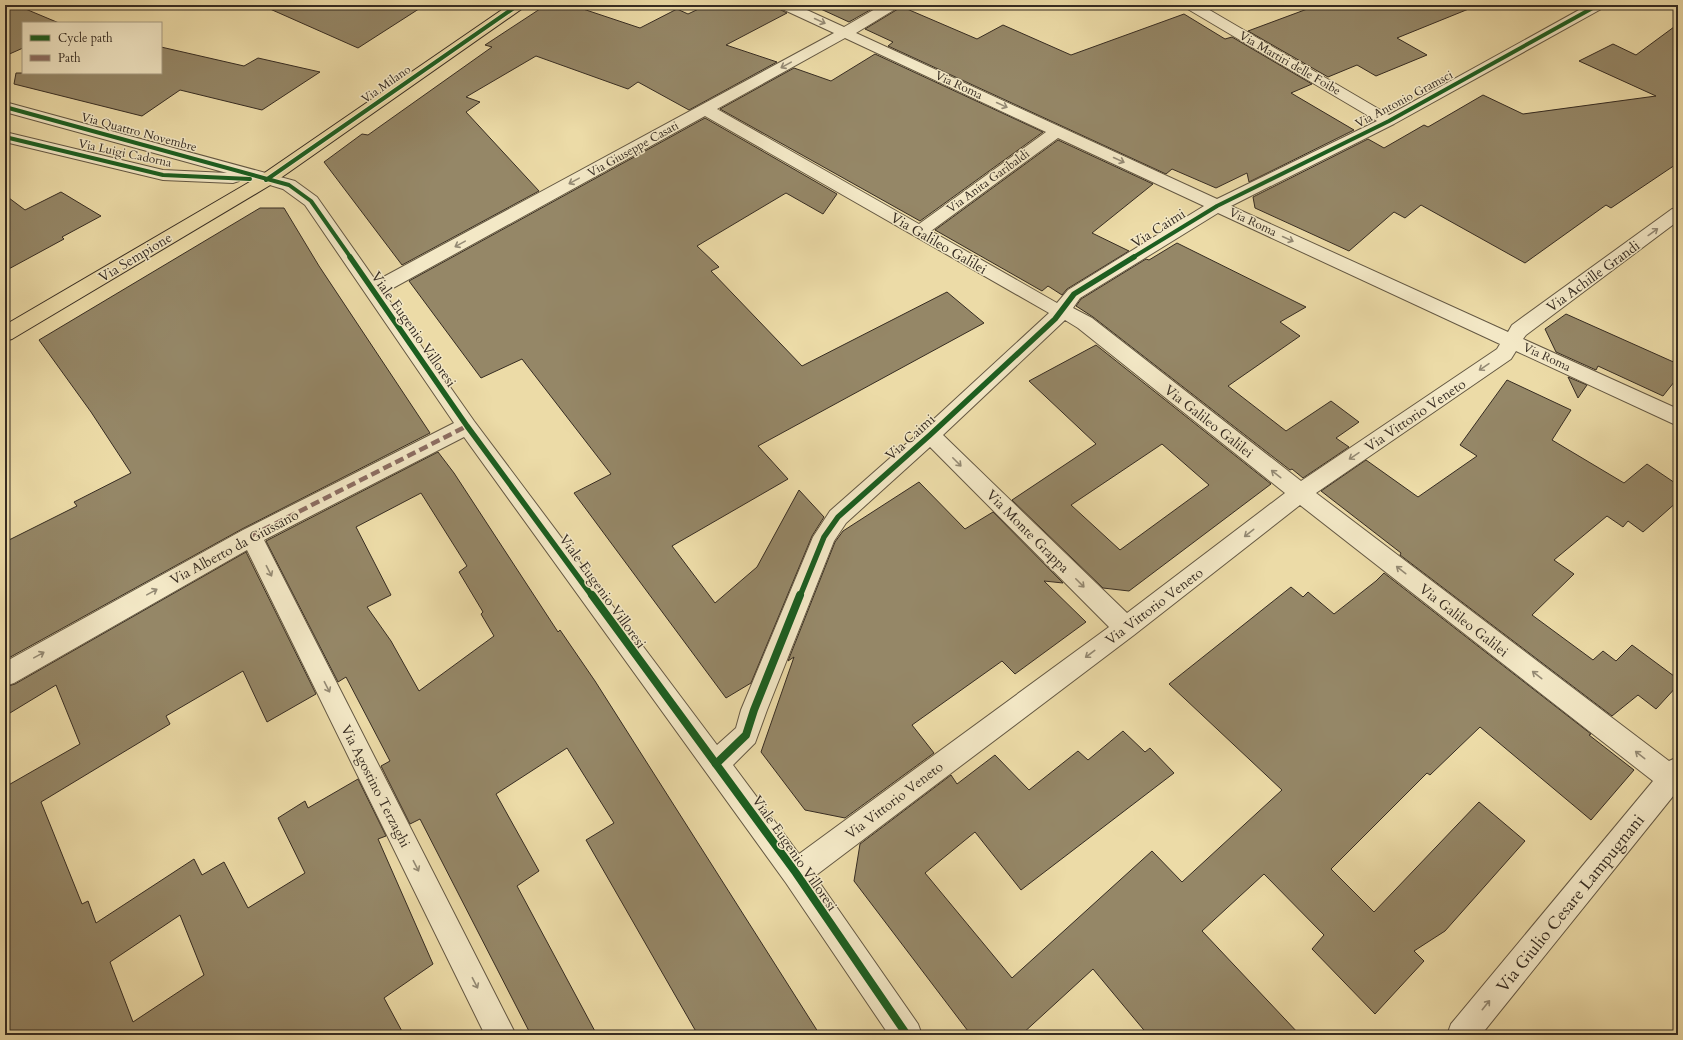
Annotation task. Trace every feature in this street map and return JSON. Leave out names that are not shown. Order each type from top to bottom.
[{"type":"main road","name":"Via Milano","points":[[266,180],[512,6]]},
{"type":"main road","name":"Via Sempione","points":[[5,334],[266,180]]},
{"type":"street","name":"Via Roma","points":[[785,5],[1678,418]]},
{"type":"street","name":"Via Giuseppe Casati","points":[[373,291],[845,33],[892,5]]},
{"type":"street","name":"Via Martiri delle Foibe","points":[[1191,5],[1389,121]]},
{"type":"street","name":"Via Antonio Gramsci","points":[[1217,206],[1389,121],[1598,5]]},
{"type":"street","name":"Via Quattro Novembre","points":[[5,107],[182,155],[266,180]]},
{"type":"street","name":"Via Galileo Galilei","points":[[705,110],[1052,308],[1062,310],[1085,323],[1300,493],[1676,778]]},
{"type":"street","name":"Via Anita Garibaldi","points":[[919,232],[1058,131]]},
{"type":"street","name":"Via Luigi Cadorna","points":[[5,137],[163,175],[266,180]]},
{"type":"street","name":"Viale Eugenio Villoresi","points":[[266,180],[289,186],[300,192],[311,201],[467,426],[796,874],[907,1035]]},
{"type":"street","name":"Via Caimi","points":[[716,764],[746,735],[754,710],[824,537],[838,517],[930,435],[1055,319],[1074,294],[1217,206]]},
{"type":"street","name":"Via Achille Grandi","points":[[1512,341],[1519,330],[1678,213]]},
{"type":"street","name":"Via Vittorio Veneto","points":[[796,874],[1126,628],[1300,493],[1504,354],[1512,341]]},
{"type":"street","name":"Via Alberto da Giussano","points":[[5,675],[251,536],[467,426]]},
{"type":"street","name":"Via Monte Grappa","points":[[930,435],[1126,628]]},
{"type":"street","name":"Via Agostino Terzaghi","points":[[251,536],[501,1035]]},
{"type":"street","name":"Via Giulio Cesare Lampugnani","points":[[1462,1035],[1676,778]]},
{"type":"building","points":[[5,5],[16,5],[57,22],[22,22],[22,48],[5,56]]},
{"type":"building","points":[[261,5],[425,5],[358,48]]},
{"type":"building","points":[[546,5],[571,5],[640,28],[677,9],[688,14],[707,5],[777,5],[779,9],[787,13],[726,45],[777,62],[689,110],[638,82],[628,89],[536,56],[466,97],[480,102],[466,112],[539,191],[402,265],[324,162],[362,134],[368,135],[492,47],[485,45]]},
{"type":"building","points":[[812,5],[879,5],[849,22]]},
{"type":"building","points":[[1318,5],[1476,6],[1397,38],[1427,55],[1376,76],[1357,65],[1328,77],[1248,31]]},
{"type":"building","points":[[900,6],[977,39],[1003,25],[1071,55],[1184,14],[1225,39],[1232,37],[1312,84],[1291,93],[1354,130],[1249,182],[1247,173],[1216,188],[1172,169],[1166,174],[888,46],[893,42],[865,29],[898,9]]},
{"type":"building","points":[[1678,24],[1678,163],[1611,208],[1606,205],[1525,263],[1421,205],[1405,218],[1394,212],[1349,251],[1255,208],[1253,197],[1368,139],[1384,148],[1424,125],[1428,127],[1483,95],[1523,114],[1656,96],[1579,61],[1613,44],[1636,55]]},
{"type":"building","points":[[162,47],[244,66],[258,58],[320,72],[262,110],[180,90],[142,116],[14,84],[16,73],[162,74]]},
{"type":"building","points":[[875,54],[1043,132],[920,221],[720,109],[794,68],[831,81]]},
{"type":"building","points":[[705,118],[837,194],[823,214],[786,193],[697,246],[719,267],[711,271],[802,366],[947,292],[984,323],[758,446],[788,479],[672,546],[715,603],[757,567],[799,490],[824,517],[812,536],[751,683],[726,698],[574,493],[611,474],[522,359],[481,378],[409,281]]},
{"type":"building","points":[[1058,140],[1153,184],[1092,233],[1129,251],[1067,289],[1062,295],[1048,286],[1042,291],[935,230]]},
{"type":"building","points":[[61,192],[101,216],[62,237],[64,239],[5,271],[5,195],[25,210]]},
{"type":"building","points":[[260,208],[284,208],[319,266],[430,433],[242,529],[5,660],[5,542],[77,506],[74,502],[131,473],[91,412],[39,340]]},
{"type":"building","points":[[1177,243],[1306,307],[1280,322],[1300,336],[1228,386],[1286,431],[1331,401],[1359,422],[1336,438],[1349,447],[1303,478],[1292,469],[1290,470],[1093,317],[1076,306],[1081,299],[1146,259],[1149,260]]},
{"type":"building","points":[[1566,314],[1678,364],[1678,377],[1663,396],[1598,366],[1596,370],[1556,352],[1545,329]]},
{"type":"building","points":[[1096,345],[1271,484],[1129,591],[1103,588],[1012,500],[1096,444],[1029,381]],"holes":[[[1162,444],[1209,485],[1120,550],[1071,505]]]},
{"type":"building","points":[[1568,377],[1587,385],[1578,398]]},
{"type":"building","points":[[1507,380],[1571,410],[1552,440],[1624,483],[1647,464],[1678,485],[1678,501],[1643,532],[1628,521],[1623,527],[1607,516],[1554,560],[1574,574],[1532,615],[1593,660],[1603,651],[1616,661],[1632,645],[1678,679],[1678,685],[1656,709],[1638,695],[1612,716],[1400,555],[1401,553],[1321,491],[1366,460],[1418,497],[1477,456],[1460,445]]},
{"type":"building","points":[[438,452],[454,473],[558,632],[560,630],[595,681],[820,1035],[698,1035],[586,840],[614,823],[567,748],[496,794],[539,871],[517,886],[597,1035],[531,1035],[420,819],[410,824],[381,766],[390,761],[346,677],[338,682],[266,541]],"holes":[[[421,493],[467,566],[459,572],[483,612],[481,614],[494,636],[419,691],[391,641],[367,607],[391,595],[356,527]]]},
{"type":"building","points":[[919,482],[965,529],[993,512],[1063,583],[1044,581],[1086,622],[1015,674],[1002,661],[912,725],[934,753],[845,818],[805,810],[761,752],[794,657],[788,661],[835,542],[843,531]]},
{"type":"building","points":[[246,552],[316,694],[267,722],[243,671],[166,716],[170,724],[41,802],[82,904],[88,901],[96,923],[194,859],[202,875],[224,862],[248,908],[305,873],[278,818],[305,801],[308,808],[358,779],[386,836],[378,839],[433,964],[384,998],[404,1035],[5,1035],[5,787],[80,744],[56,685],[5,716],[5,687],[15,684]],"holes":[[[180,915],[204,975],[133,1022],[110,962]]]},
{"type":"building","points":[[1384,573],[1591,734],[1589,735],[1634,770],[1591,820],[1480,727],[1430,775],[1427,773],[1331,869],[1374,912],[1479,802],[1525,841],[1445,931],[1414,951],[1424,961],[1375,1014],[1312,949],[1324,935],[1264,874],[1202,931],[1300,1035],[1148,1035],[1093,969],[1021,1035],[971,1035],[854,881],[860,844],[951,775],[957,784],[995,755],[1029,790],[1078,751],[1088,760],[1123,731],[1145,752],[1150,748],[1174,773],[1021,890],[975,832],[925,873],[1012,978],[1152,851],[1182,882],[1282,790],[1169,684],[1291,587],[1303,597],[1308,592],[1334,614]]},
{"type":"marked path","points":[[251,536],[467,426]]},
{"type":"cycle path","points":[[266,180],[518,5]]},
{"type":"cycle path","points":[[716,764],[746,735],[754,710],[824,537],[838,517],[930,435],[1055,319],[1074,294],[1217,206],[1389,121],[1598,5]]},
{"type":"cycle path","points":[[5,107],[289,185],[311,201],[467,426],[796,873],[907,1035]]},
{"type":"cycle path","points":[[5,137],[163,175],[250,179]]}]
